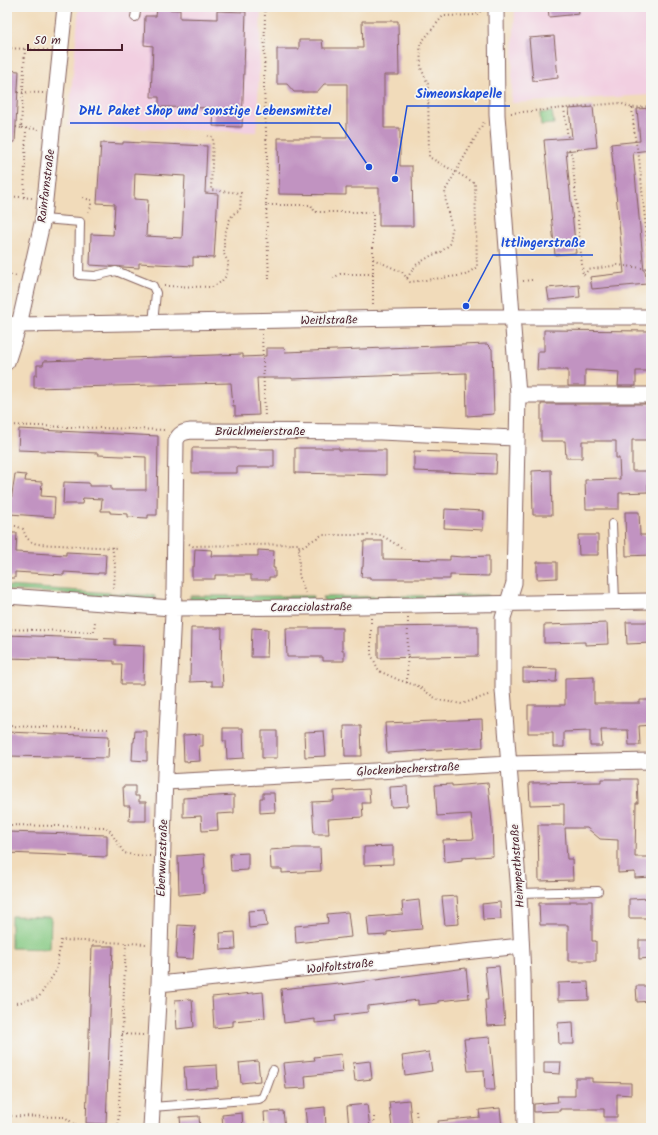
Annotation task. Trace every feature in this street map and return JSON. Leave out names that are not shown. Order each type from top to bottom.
[{"type":"street","name":"Rainfarnstraße","points":[[7,362],[13,325],[43,219],[65,7]]},
{"type":"street","name":"Heimperthstraße","points":[[490,8],[511,317],[518,395],[514,583],[503,618],[503,690],[519,893],[523,975],[525,1128]]},
{"type":"street","name":"Weitlstraße","points":[[13,325],[511,317],[651,317]]},
{"type":"street","points":[[518,395],[651,395]]},
{"type":"street","name":"Brücklmeierstraße","points":[[180,434],[191,431],[380,432],[517,438]]},
{"type":"street","points":[[172,608],[176,441],[180,434]]},
{"type":"street","name":"Caracciolastraße","points":[[7,596],[172,608],[651,601]]},
{"type":"street","name":"Eberwurzstraße","points":[[151,1128],[159,984],[159,945],[172,608]]},
{"type":"street","name":"Glockenbecherstraße","points":[[165,782],[510,764],[651,761]]},
{"type":"street","name":"Wolfoltstraße","points":[[159,984],[521,946]]},
{"type":"lane","points":[[134,17],[137,7]]},
{"type":"lane","points":[[43,219],[80,222],[79,275],[95,276],[116,271],[153,286],[156,292],[153,323]]},
{"type":"lane","points":[[612,524],[615,602]]},
{"type":"lane","points":[[519,893],[598,891]]},
{"type":"lane","points":[[152,1108],[260,1099],[263,1097],[273,1070]]},
{"type":"path","points":[[265,7],[264,88],[267,153],[266,205],[269,278]]},
{"type":"path","points":[[373,258],[402,272],[410,282],[465,275],[477,267],[475,183],[429,157],[428,84],[421,68],[420,44],[443,16],[476,15],[490,8]]},
{"type":"path","points":[[7,48],[60,51]]},
{"type":"path","points":[[21,128],[25,49]]},
{"type":"path","points":[[18,92],[56,94]]},
{"type":"path","points":[[498,114],[620,103],[632,108],[651,106]]},
{"type":"path","points":[[564,108],[568,138]]},
{"type":"path","points":[[632,108],[635,138],[639,157],[651,283]]},
{"type":"path","points":[[407,278],[416,265],[432,255],[440,253],[450,244],[452,229],[446,204],[445,191],[484,122]]},
{"type":"path","points":[[16,127],[52,130]]},
{"type":"path","points":[[24,197],[26,128]]},
{"type":"path","points":[[153,286],[212,287],[221,282],[226,276],[228,262],[224,254],[224,237],[233,214],[240,210],[241,193],[211,190],[213,137],[208,136]]},
{"type":"path","points":[[570,149],[572,155],[583,276],[588,270],[618,265],[650,269]]},
{"type":"path","points":[[7,196],[45,199]]},
{"type":"path","points":[[81,224],[91,207],[91,200],[83,198]]},
{"type":"path","points":[[266,205],[311,205],[315,212],[374,212],[373,319]]},
{"type":"path","points":[[333,278],[340,274],[374,274]]},
{"type":"path","points":[[519,282],[532,280]]},
{"type":"path","points":[[262,322],[264,431]]},
{"type":"path","points":[[7,425],[174,430],[180,434]]},
{"type":"path","points":[[7,525],[16,526],[23,529],[25,536],[29,541],[37,544],[118,548]]},
{"type":"path","points":[[299,548],[322,535],[381,535],[404,549]]},
{"type":"path","points":[[174,541],[180,541],[193,546],[299,544],[299,575],[305,593]]},
{"type":"path","points":[[112,547],[115,564],[114,590]]},
{"type":"path","points":[[407,683],[408,615]]},
{"type":"path","points":[[371,616],[371,654],[379,671],[418,686],[438,700],[462,704],[503,690]]},
{"type":"path","points":[[7,629],[94,632],[94,621]]},
{"type":"path","points":[[7,726],[110,729]]},
{"type":"path","points":[[7,825],[106,827],[124,853],[154,856]]},
{"type":"path","points":[[17,1003],[39,997],[56,970],[61,940],[159,945]]},
{"type":"path","points":[[118,1128],[126,943]]},
{"type":"path","points":[[122,1034],[156,1035]]},
{"type":"path","points":[[416,1111],[418,1128]]},
{"type":"path","points":[[7,1116],[65,1118],[75,1127],[80,1128]]},
{"type":"path","points":[[374,1117],[375,1128]]},
{"type":"shaded area","points":[[79,7],[261,7],[257,132],[68,126]]},
{"type":"shaded area","points":[[515,7],[651,7],[651,95],[511,103]]},
{"type":"green space","points":[[552,112],[554,124],[541,125],[540,113]]},
{"type":"green space","points":[[7,586],[155,596],[155,600],[7,590]]},
{"type":"green space","points":[[488,595],[488,598],[324,601],[322,597]]},
{"type":"green space","points":[[190,596],[313,596],[311,601],[190,600]]},
{"type":"green space","points":[[11,916],[51,917],[50,949],[11,948]]},
{"type":"building","points":[[548,7],[578,7],[579,14],[549,17]]},
{"type":"building","points":[[157,9],[180,10],[180,18],[217,19],[217,11],[246,12],[242,127],[213,126],[214,108],[159,107],[159,97],[151,97],[153,46],[144,45],[145,16],[156,16]]},
{"type":"building","points":[[362,21],[398,21],[399,75],[384,75],[384,128],[400,128],[400,166],[412,166],[413,226],[379,226],[379,188],[346,188],[346,195],[279,194],[278,138],[347,138],[347,84],[324,84],[317,92],[294,92],[287,84],[277,84],[277,49],[299,49],[299,40],[322,40],[323,48],[363,48]]},
{"type":"building","points":[[554,36],[558,78],[533,81],[529,38]]},
{"type":"building","points":[[7,70],[19,71],[15,142],[7,142]]},
{"type":"building","points":[[593,107],[597,147],[566,151],[576,253],[555,255],[544,140],[572,138],[569,109]]},
{"type":"building","points":[[651,108],[651,150],[633,152],[644,271],[647,284],[592,289],[590,277],[624,273],[611,144],[640,141],[637,109]]},
{"type":"building","points":[[123,142],[207,146],[205,193],[218,194],[214,258],[193,257],[193,266],[139,263],[139,268],[90,265],[91,234],[113,235],[115,204],[97,203],[101,143],[123,144]],"holes":[[[135,173],[185,176],[182,238],[146,236],[148,200],[134,199]]]},
{"type":"building","points":[[579,285],[580,297],[549,300],[547,288]]},
{"type":"building","points":[[544,330],[651,331],[651,371],[636,371],[636,386],[618,386],[619,372],[585,370],[585,386],[568,386],[568,370],[537,370],[538,351],[544,351]]},
{"type":"building","points":[[487,344],[492,349],[494,414],[467,416],[466,373],[292,379],[257,378],[259,415],[235,416],[235,406],[233,406],[231,383],[34,388],[34,375],[37,375],[37,365],[43,365],[44,361],[243,354],[243,357],[266,356],[266,348],[284,348],[285,352]]},
{"type":"building","points":[[541,404],[651,404],[651,440],[632,440],[632,471],[648,471],[648,492],[619,493],[619,509],[586,509],[585,480],[620,479],[619,458],[616,458],[616,441],[582,441],[582,458],[566,458],[565,441],[541,441]]},
{"type":"building","points":[[19,429],[158,436],[157,515],[148,515],[148,518],[128,517],[128,514],[101,511],[102,499],[83,498],[82,504],[63,504],[64,482],[89,483],[89,486],[111,486],[111,490],[146,490],[146,457],[98,455],[98,453],[18,450]]},
{"type":"building","points":[[192,448],[274,449],[274,467],[237,467],[237,473],[192,473]]},
{"type":"building","points":[[295,448],[386,450],[386,475],[295,473]]},
{"type":"building","points":[[414,451],[497,454],[496,474],[414,471]]},
{"type":"building","points":[[551,470],[552,515],[533,515],[532,471]]},
{"type":"building","points":[[15,474],[26,475],[25,481],[42,482],[41,496],[55,497],[54,517],[9,514]]},
{"type":"building","points":[[445,509],[484,511],[483,530],[444,528]]},
{"type":"building","points":[[625,512],[639,512],[640,535],[650,535],[651,555],[626,556]]},
{"type":"building","points":[[7,533],[17,533],[16,552],[66,555],[66,552],[106,554],[105,573],[64,572],[64,575],[15,572],[15,578],[7,578]]},
{"type":"building","points":[[578,535],[598,535],[598,555],[579,555]]},
{"type":"building","points":[[364,541],[383,541],[383,559],[450,560],[450,556],[489,556],[489,576],[450,575],[450,579],[370,579],[370,577],[361,577]]},
{"type":"building","points":[[195,549],[212,550],[211,556],[258,556],[258,550],[274,551],[273,568],[275,568],[275,577],[269,577],[269,580],[251,580],[251,575],[215,575],[215,579],[192,579]]},
{"type":"building","points":[[537,562],[557,562],[557,578],[537,579]]},
{"type":"building","points":[[626,622],[651,622],[651,643],[627,644]]},
{"type":"building","points":[[607,623],[608,644],[585,645],[585,642],[544,643],[544,625]]},
{"type":"building","points":[[478,626],[478,656],[378,658],[378,627]]},
{"type":"building","points":[[191,628],[222,628],[221,667],[223,686],[212,686],[212,681],[190,682]]},
{"type":"building","points":[[252,628],[268,629],[267,657],[251,657]]},
{"type":"building","points":[[286,628],[342,628],[342,651],[344,651],[344,661],[323,661],[323,657],[287,657]]},
{"type":"building","points":[[7,635],[115,639],[115,645],[144,646],[143,684],[121,684],[122,664],[114,664],[114,661],[7,658]]},
{"type":"building","points":[[523,668],[557,669],[556,682],[523,681]]},
{"type":"building","points":[[594,677],[594,703],[640,703],[640,700],[651,700],[651,725],[639,726],[640,745],[629,745],[628,730],[601,730],[602,746],[590,746],[590,731],[564,732],[564,747],[553,747],[553,733],[528,733],[528,705],[565,705],[565,678]]},
{"type":"building","points":[[482,719],[483,747],[387,753],[385,723]]},
{"type":"building","points":[[344,726],[361,726],[362,756],[345,756]]},
{"type":"building","points":[[223,728],[243,728],[244,758],[227,759],[226,741],[223,741]]},
{"type":"building","points":[[135,731],[147,731],[147,761],[132,760]]},
{"type":"building","points":[[262,731],[277,731],[277,758],[262,758]]},
{"type":"building","points":[[324,731],[326,756],[305,757],[304,732]]},
{"type":"building","points":[[7,732],[109,736],[108,758],[7,756]]},
{"type":"building","points":[[203,734],[203,746],[199,746],[200,761],[184,762],[183,735]]},
{"type":"building","points":[[601,779],[637,779],[638,803],[636,803],[635,857],[651,857],[651,877],[635,878],[635,872],[618,873],[618,840],[600,839],[587,828],[565,828],[567,859],[572,859],[573,880],[539,881],[538,825],[564,825],[564,804],[530,805],[529,783],[601,782]]},
{"type":"building","points":[[488,783],[492,823],[493,856],[462,858],[462,860],[444,862],[443,840],[474,839],[471,814],[437,816],[435,785],[452,784],[452,786]]},
{"type":"building","points":[[123,786],[135,786],[135,796],[139,796],[139,802],[146,802],[146,821],[129,821],[130,806],[124,806]]},
{"type":"building","points":[[407,786],[408,806],[391,807],[390,787]]},
{"type":"building","points":[[369,789],[370,803],[362,803],[363,817],[328,819],[329,834],[314,834],[312,802],[334,801],[334,791]]},
{"type":"building","points":[[263,793],[274,793],[275,812],[260,813],[260,798],[263,798]]},
{"type":"building","points":[[234,795],[234,813],[217,814],[218,830],[202,831],[201,816],[183,817],[183,798]]},
{"type":"building","points":[[7,832],[107,835],[107,857],[7,853]]},
{"type":"building","points":[[393,846],[393,864],[364,865],[364,847]]},
{"type":"building","points":[[320,848],[321,871],[282,873],[282,869],[271,869],[270,850]]},
{"type":"building","points":[[248,853],[248,870],[231,871],[230,854]]},
{"type":"building","points":[[204,854],[204,893],[179,895],[178,856]]},
{"type":"building","points":[[457,896],[459,924],[445,925],[442,897]]},
{"type":"building","points":[[651,898],[651,918],[629,918],[629,899]]},
{"type":"building","points":[[419,900],[422,929],[387,932],[387,935],[369,936],[367,917],[403,914],[402,902]]},
{"type":"building","points":[[570,901],[592,901],[592,941],[596,941],[596,961],[568,961],[568,925],[540,925],[539,903],[570,903]]},
{"type":"building","points":[[500,902],[501,919],[483,920],[482,904]]},
{"type":"building","points":[[265,910],[267,926],[249,928],[248,911]]},
{"type":"building","points":[[348,912],[351,937],[296,943],[295,926],[328,923],[327,914]]},
{"type":"building","points":[[178,925],[195,926],[193,959],[176,958]]},
{"type":"building","points":[[235,932],[236,949],[221,950],[220,933]]},
{"type":"building","points":[[639,940],[651,940],[651,958],[639,959]]},
{"type":"building","points":[[92,946],[113,946],[106,1124],[86,1123]]},
{"type":"building","points":[[499,966],[505,1025],[487,1026],[485,1000],[488,1000],[485,967]]},
{"type":"building","points":[[466,968],[469,998],[438,1001],[438,1003],[418,1005],[418,1000],[368,1006],[368,1012],[335,1016],[336,1021],[315,1023],[315,1019],[284,1023],[281,989],[338,983],[338,985]]},
{"type":"building","points":[[588,982],[589,1000],[558,1001],[558,983]]},
{"type":"building","points":[[636,986],[651,986],[651,1001],[637,1002]]},
{"type":"building","points":[[263,992],[265,1018],[233,1021],[233,1026],[214,1028],[212,997]]},
{"type":"building","points":[[192,999],[194,1027],[177,1029],[175,1000]]},
{"type":"building","points":[[573,1022],[574,1044],[559,1044],[558,1023]]},
{"type":"building","points":[[490,1037],[495,1090],[485,1090],[484,1070],[468,1071],[464,1039]]},
{"type":"building","points":[[429,1052],[432,1071],[405,1075],[402,1056]]},
{"type":"building","points":[[341,1054],[343,1072],[305,1076],[306,1088],[286,1089],[283,1063],[315,1060],[314,1057]]},
{"type":"building","points":[[258,1061],[260,1081],[241,1083],[239,1063]]},
{"type":"building","points":[[370,1061],[372,1079],[355,1081],[353,1063]]},
{"type":"building","points":[[544,1062],[561,1062],[560,1074],[544,1073]]},
{"type":"building","points":[[217,1065],[218,1087],[186,1089],[184,1067]]},
{"type":"building","points":[[575,1078],[592,1078],[592,1082],[631,1083],[631,1095],[617,1094],[617,1117],[604,1117],[604,1109],[560,1109],[560,1111],[534,1112],[534,1104],[558,1102],[557,1096],[575,1096]]},
{"type":"building","points":[[409,1100],[412,1128],[392,1128],[389,1102]]},
{"type":"building","points":[[367,1104],[370,1128],[349,1128],[347,1106]]},
{"type":"building","points":[[325,1107],[326,1128],[307,1128],[305,1109]]},
{"type":"building","points":[[500,1108],[502,1128],[439,1128],[438,1121],[480,1117],[479,1110]]},
{"type":"building","points":[[283,1111],[285,1128],[265,1128],[264,1112]]},
{"type":"building","points":[[242,1113],[243,1128],[223,1128],[222,1115]]},
{"type":"building","points":[[199,1116],[200,1128],[181,1128],[180,1117]]},
{"type":"place","name":"DHL Paket Shop und sonstige Lebensmittel","points":[[369,167]]},
{"type":"place","name":"Simeonskapelle","points":[[395,179]]},
{"type":"place","name":"Ittlingerstraße","points":[[466,306]]}]
